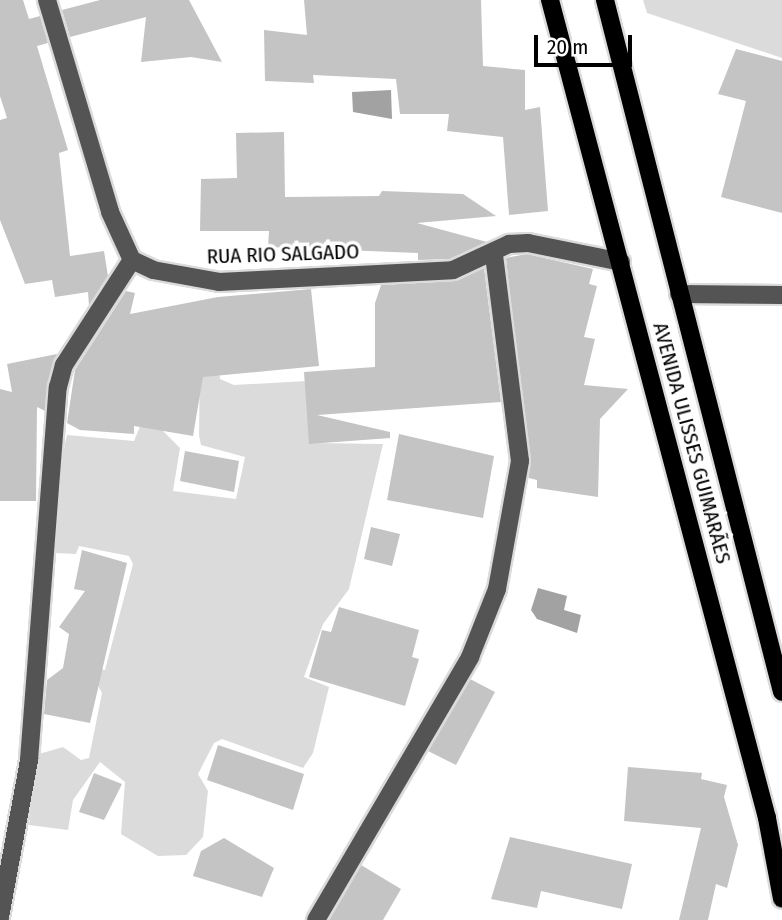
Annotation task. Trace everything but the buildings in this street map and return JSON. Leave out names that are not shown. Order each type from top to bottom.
[{"type":"main road","name":"AVENIDA ULISSES GUIMARÃES","points":[[550,0],[767,818],[782,900]]},
{"type":"main road","name":"AVENIDA ULISSES GUIMARÃES","points":[[604,0],[782,692]]},
{"type":"street","points":[[0,917],[29,760],[58,387],[71,355],[132,260],[110,212],[47,0]]},
{"type":"street","name":"RUA RIO SALGADO","points":[[132,260],[219,282],[453,270],[494,254],[509,244],[528,243],[621,262]]},
{"type":"street","points":[[316,920],[464,669],[497,589],[520,461],[494,254]]},
{"type":"street","points":[[679,294],[782,295]]},
{"type":"shaded area","points":[[643,0],[782,0],[782,58],[647,13]]},
{"type":"shaded area","points":[[391,90],[392,119],[353,112],[352,92]]},
{"type":"shaded area","points":[[214,316],[220,379],[234,385],[307,381],[310,443],[383,444],[349,589],[323,624],[304,677],[329,687],[313,753],[303,768],[222,739],[214,743],[198,774],[208,791],[203,837],[186,855],[158,856],[121,834],[125,782],[100,762],[73,800],[68,830],[29,825],[39,754],[63,747],[81,760],[89,758],[102,693],[88,667],[105,670],[133,564],[129,556],[79,546],[76,554],[55,553],[59,471],[67,435],[134,441],[141,424],[162,430],[180,448],[173,491],[236,499],[245,457],[201,445],[199,435],[200,365]]},
{"type":"shaded area","points":[[538,588],[567,596],[564,610],[581,615],[577,633],[537,619],[531,610]]}]
